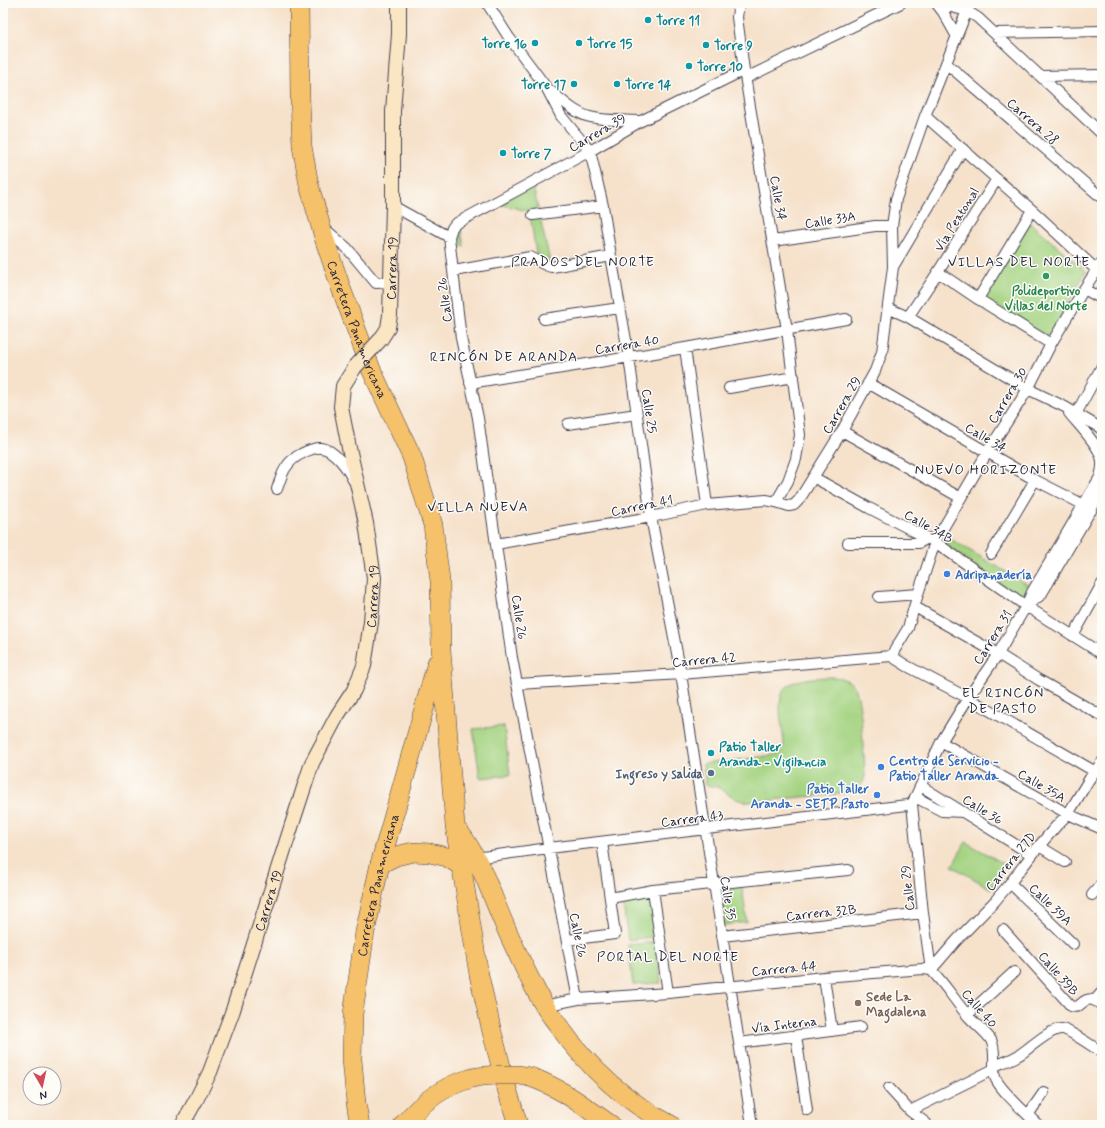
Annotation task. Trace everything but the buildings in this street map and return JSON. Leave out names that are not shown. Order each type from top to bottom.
[{"type":"highway","name":"Carretera Panamericana","points":[[299,3],[302,146],[309,185],[320,225],[341,288],[371,369],[412,457],[433,525],[440,581],[441,650],[455,826],[468,862],[479,975],[488,1018],[518,1125]]},
{"type":"highway","name":"Carretera Panamericana","points":[[360,1125],[356,1103],[352,1059],[353,1014],[365,932],[380,864],[441,650]]},
{"type":"highway","points":[[380,864],[396,856],[412,852],[430,853],[468,862],[544,1006],[568,1040],[592,1067],[624,1095],[656,1118],[671,1125]]},
{"type":"highway","points":[[403,1125],[422,1104],[444,1088],[470,1079],[508,1074],[530,1077],[542,1081],[557,1089],[611,1125]]},
{"type":"street","name":"Carrera 19","points":[[182,1125],[210,1072],[233,1010],[312,764],[337,716],[354,690],[364,666],[371,622],[374,578],[362,503],[341,408],[343,386],[355,367],[382,339],[388,328],[390,315],[393,206],[393,111],[399,34],[399,3]]},
{"type":"street","points":[[487,3],[508,36],[546,87],[561,116],[590,151]]},
{"type":"street","name":"Calle 34","points":[[739,3],[737,17],[745,74],[787,330],[800,435],[796,459],[788,481],[776,502]]},
{"type":"street","name":"Carrera 39","points":[[449,236],[455,224],[590,151],[641,121],[901,3]]},
{"type":"street","points":[[936,3],[968,7],[1102,134]]},
{"type":"street","points":[[936,3],[956,35]]},
{"type":"street","name":"Carrera 29","points":[[794,505],[799,500],[842,431],[875,371],[882,352],[893,267],[892,226],[896,199],[925,116],[947,64],[956,35],[968,7]]},
{"type":"street","points":[[994,33],[1102,31]]},
{"type":"street","name":"Carrera 28","points":[[947,64],[1102,198]]},
{"type":"street","points":[[1041,76],[1102,75]]},
{"type":"street","points":[[546,87],[579,112],[591,117],[641,121]]},
{"type":"street","points":[[925,116],[1100,269]]},
{"type":"street","points":[[893,267],[963,149]]},
{"type":"street","name":"Calle 25","points":[[590,151],[603,206],[629,357],[651,517],[681,674]]},
{"type":"street","name":"Vía Peatonal","points":[[908,318],[997,179]]},
{"type":"street","points":[[393,206],[449,236]]},
{"type":"street","points":[[533,215],[603,206]]},
{"type":"street","points":[[978,299],[1032,210]]},
{"type":"street","points":[[320,225],[347,248],[376,283],[391,282]]},
{"type":"street","name":"Calle 33A","points":[[773,241],[875,226],[892,226]]},
{"type":"street","name":"Calle 26","points":[[449,236],[461,338],[478,418],[512,658],[578,999]]},
{"type":"street","points":[[454,271],[530,257],[552,267],[611,256]]},
{"type":"street","name":"Carrera 30","points":[[891,656],[908,628],[915,608],[932,540],[961,498],[987,453],[1028,389],[1051,344],[1084,289],[1100,269]]},
{"type":"street","points":[[938,272],[978,299],[1051,344]]},
{"type":"street","points":[[1084,289],[1102,299]]},
{"type":"street","points":[[544,319],[620,308]]},
{"type":"street","points":[[888,308],[908,318],[1028,389],[1102,429]]},
{"type":"street","points":[[787,330],[846,319]]},
{"type":"street","name":"Carrera 40","points":[[470,383],[787,330]]},
{"type":"street","points":[[685,348],[707,505]]},
{"type":"street","points":[[1076,414],[1102,366]]},
{"type":"street","points":[[729,388],[794,377]]},
{"type":"street","name":"Calle 34","points":[[868,383],[987,453],[1087,508]]},
{"type":"street","points":[[1064,408],[1094,444],[1101,456],[1101,478],[1087,508]]},
{"type":"street","points":[[568,424],[637,414]]},
{"type":"street","points":[[842,431],[961,498]]},
{"type":"street","points":[[277,488],[285,467],[292,459],[308,450],[320,448],[329,450],[350,472],[362,503]]},
{"type":"street","name":"Calle 34B","points":[[813,476],[869,508],[932,540],[1026,606],[1102,654]]},
{"type":"street","points":[[991,554],[1035,480]]},
{"type":"street","points":[[1087,508],[1102,491]]},
{"type":"street","name":"Carrera 41","points":[[496,544],[651,517],[707,505],[766,500],[789,506],[794,505]]},
{"type":"street","name":"Carrera 31","points":[[913,800],[941,742],[968,698],[998,654],[1026,606],[1032,592],[1087,508]]},
{"type":"street","points":[[848,543],[919,543],[932,540]]},
{"type":"street","points":[[1073,636],[1102,584]]},
{"type":"street","points":[[879,597],[918,594]]},
{"type":"street","points":[[915,608],[998,654],[1039,680],[1102,716]]},
{"type":"street","points":[[891,656],[968,698],[1094,771]]},
{"type":"street","name":"Carrera 42","points":[[518,684],[681,674],[891,656]]},
{"type":"street","name":"Calle 35","points":[[681,674],[752,1125]]},
{"type":"street","name":"Calle 35A","points":[[941,742],[1068,814],[1102,829]]},
{"type":"street","name":"Carrera 27D","points":[[931,970],[1010,883],[1039,846],[1068,814],[1094,771],[1102,762]]},
{"type":"street","name":"Calle 36","points":[[920,786],[1032,855]]},
{"type":"street","points":[[913,800],[948,812],[963,812]]},
{"type":"street","name":"Carrera 43","points":[[468,862],[549,848],[899,806],[913,800]]},
{"type":"street","name":"Calle 29","points":[[913,800],[923,913],[931,970]]},
{"type":"street","points":[[567,940],[615,934],[602,842]]},
{"type":"street","points":[[1039,846],[1065,862]]},
{"type":"street","points":[[610,898],[653,890],[848,870]]},
{"type":"street","name":"Calle 39A","points":[[1010,883],[1073,944]]},
{"type":"street","points":[[1092,895],[1102,883]]},
{"type":"street","points":[[653,890],[668,993]]},
{"type":"street","name":"Carrera 32B","points":[[722,936],[923,913]]},
{"type":"street","name":"Calle 39B","points":[[1003,930],[1070,1006],[1074,1008],[1078,1007],[1085,1000],[1090,999],[1098,1003]]},
{"type":"street","name":"Carrera 44","points":[[544,1006],[578,999],[668,993],[824,977],[923,969],[931,970]]},
{"type":"street","name":"Calle 40","points":[[931,970],[991,1040],[994,1052],[996,1078],[1002,1088],[1038,1125]]},
{"type":"street","points":[[968,1015],[1014,972]]},
{"type":"street","name":"Vía Interna","points":[[824,977],[832,1031]]},
{"type":"street","points":[[1098,1003],[1102,992]]},
{"type":"street","name":"Vía Interna","points":[[739,1043],[861,1027]]},
{"type":"street","points":[[910,1111],[1008,1061],[1055,1030],[1062,1029],[1068,1031],[1101,1050]]},
{"type":"street","points":[[796,1036],[807,1110]]},
{"type":"street","points":[[889,1088],[910,1111],[926,1123]]},
{"type":"street","points":[[1028,1115],[1044,1092]]},
{"type":"green space","points":[[533,186],[550,262],[546,263],[536,253],[530,215],[528,211],[494,203]]},
{"type":"green space","points":[[1030,223],[1086,271],[1049,337],[983,298]]},
{"type":"green space","points":[[461,228],[464,246],[456,247],[453,231]]},
{"type":"green space","points":[[947,537],[1030,586],[1022,599],[944,544]]},
{"type":"green space","points":[[828,677],[848,681],[854,686],[857,692],[862,728],[865,776],[861,785],[844,793],[750,802],[736,799],[718,787],[706,785],[703,764],[781,753],[784,742],[780,716],[783,691],[787,686],[800,680]]},
{"type":"green space","points":[[504,726],[510,775],[480,778],[473,729]]},
{"type":"green space","points":[[966,842],[1006,865],[991,889],[952,866]]},
{"type":"green space","points":[[742,887],[747,922],[724,925],[719,890]]},
{"type":"green space","points":[[652,892],[659,936],[628,940],[622,898]]},
{"type":"green space","points":[[656,942],[661,983],[633,985],[628,945]]},
{"type":"place","name":"Torre 11","points":[[648,20]]},
{"type":"place","name":"Torre 16","points":[[535,43]]},
{"type":"place","name":"Torre 15","points":[[579,43]]},
{"type":"place","name":"Torre 9","points":[[706,45]]},
{"type":"place","name":"Torre 10","points":[[689,66]]},
{"type":"place","name":"Torre 17","points":[[574,84]]},
{"type":"place","name":"Torre 14","points":[[617,84]]},
{"type":"place","name":"Torre 7","points":[[503,153]]},
{"type":"place","name":"Polideportivo Villas del Norte","points":[[1046,276]]},
{"type":"place","name":"Adripanadería","points":[[947,574]]},
{"type":"place","name":"Patio Taller Aranda - Vigilancia","points":[[711,753]]},
{"type":"place","name":"Centro de Servicio - Patio Taller Aranda","points":[[881,767]]},
{"type":"place","name":"Ingreso y salida","points":[[711,773]]},
{"type":"place","name":"Patio Taller Aranda - SETP Pasto","points":[[877,795]]},
{"type":"place","name":"Sede La Magdalena","points":[[858,1003]]},
{"type":"district","name":"PRADOS DEL NORTE","points":[[583,261]]},
{"type":"district","name":"VILLAS DEL NORTE","points":[[1019,261]]},
{"type":"district","name":"RINCÓN DE ARANDA","points":[[504,356]]},
{"type":"district","name":"NUEVO HORIZONTE","points":[[986,469]]},
{"type":"district","name":"VILLA NUEVA","points":[[478,506]]},
{"type":"district","name":"EL RINCÓN DE PASTO","points":[[1003,700]]},
{"type":"district","name":"PORTAL DEL NORTE","points":[[668,956]]}]
